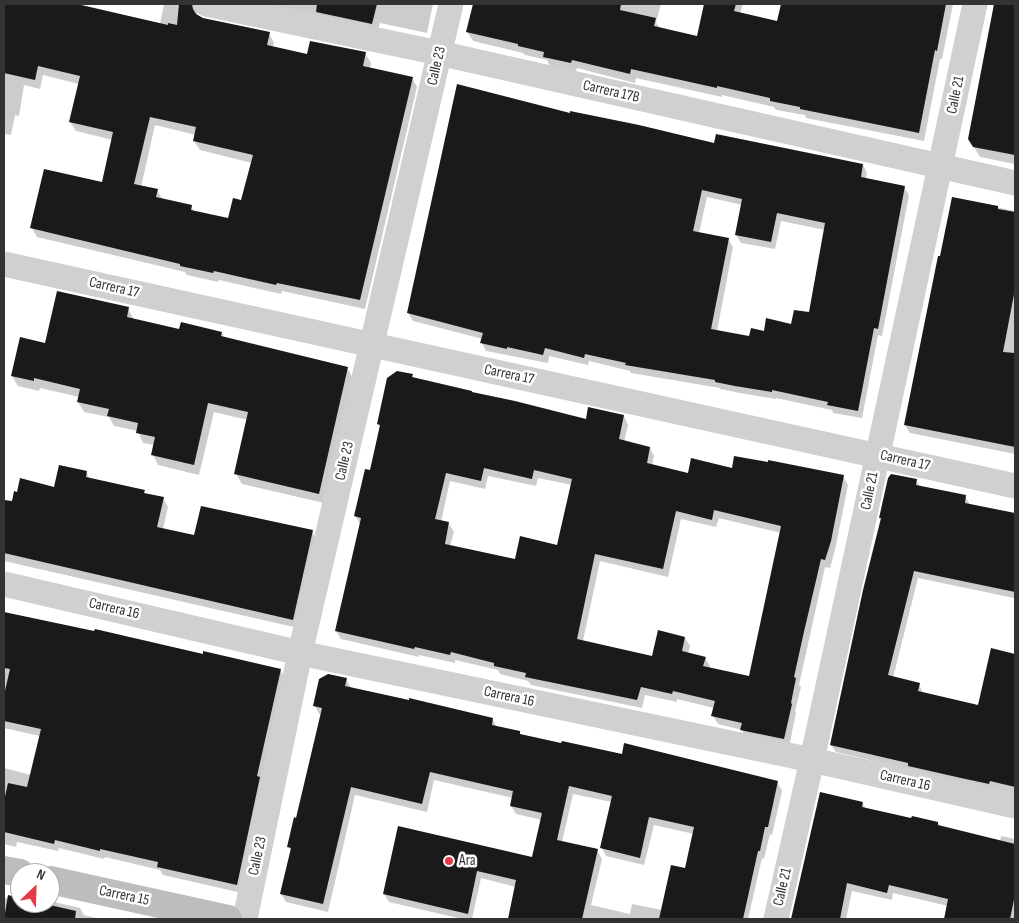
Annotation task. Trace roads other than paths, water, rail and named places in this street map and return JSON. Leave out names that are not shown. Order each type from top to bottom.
[{"type":"street","name":"Carrera 17B","points":[[206,4],[440,53],[941,168],[1015,183]]},
{"type":"street","name":"Calle 23","points":[[244,919],[300,653],[452,4]]},
{"type":"street","name":"Calle 21","points":[[776,919],[941,168],[975,4]]},
{"type":"street","name":"Carrera 17","points":[[4,264],[1015,486]]},
{"type":"street","name":"Carrera 16","points":[[4,584],[300,653],[812,760],[1015,806]]},
{"type":"street","name":"Carrera 15","points":[[60,882],[228,919]]},
{"type":"place","name":"Ara","points":[[449,861]]}]
